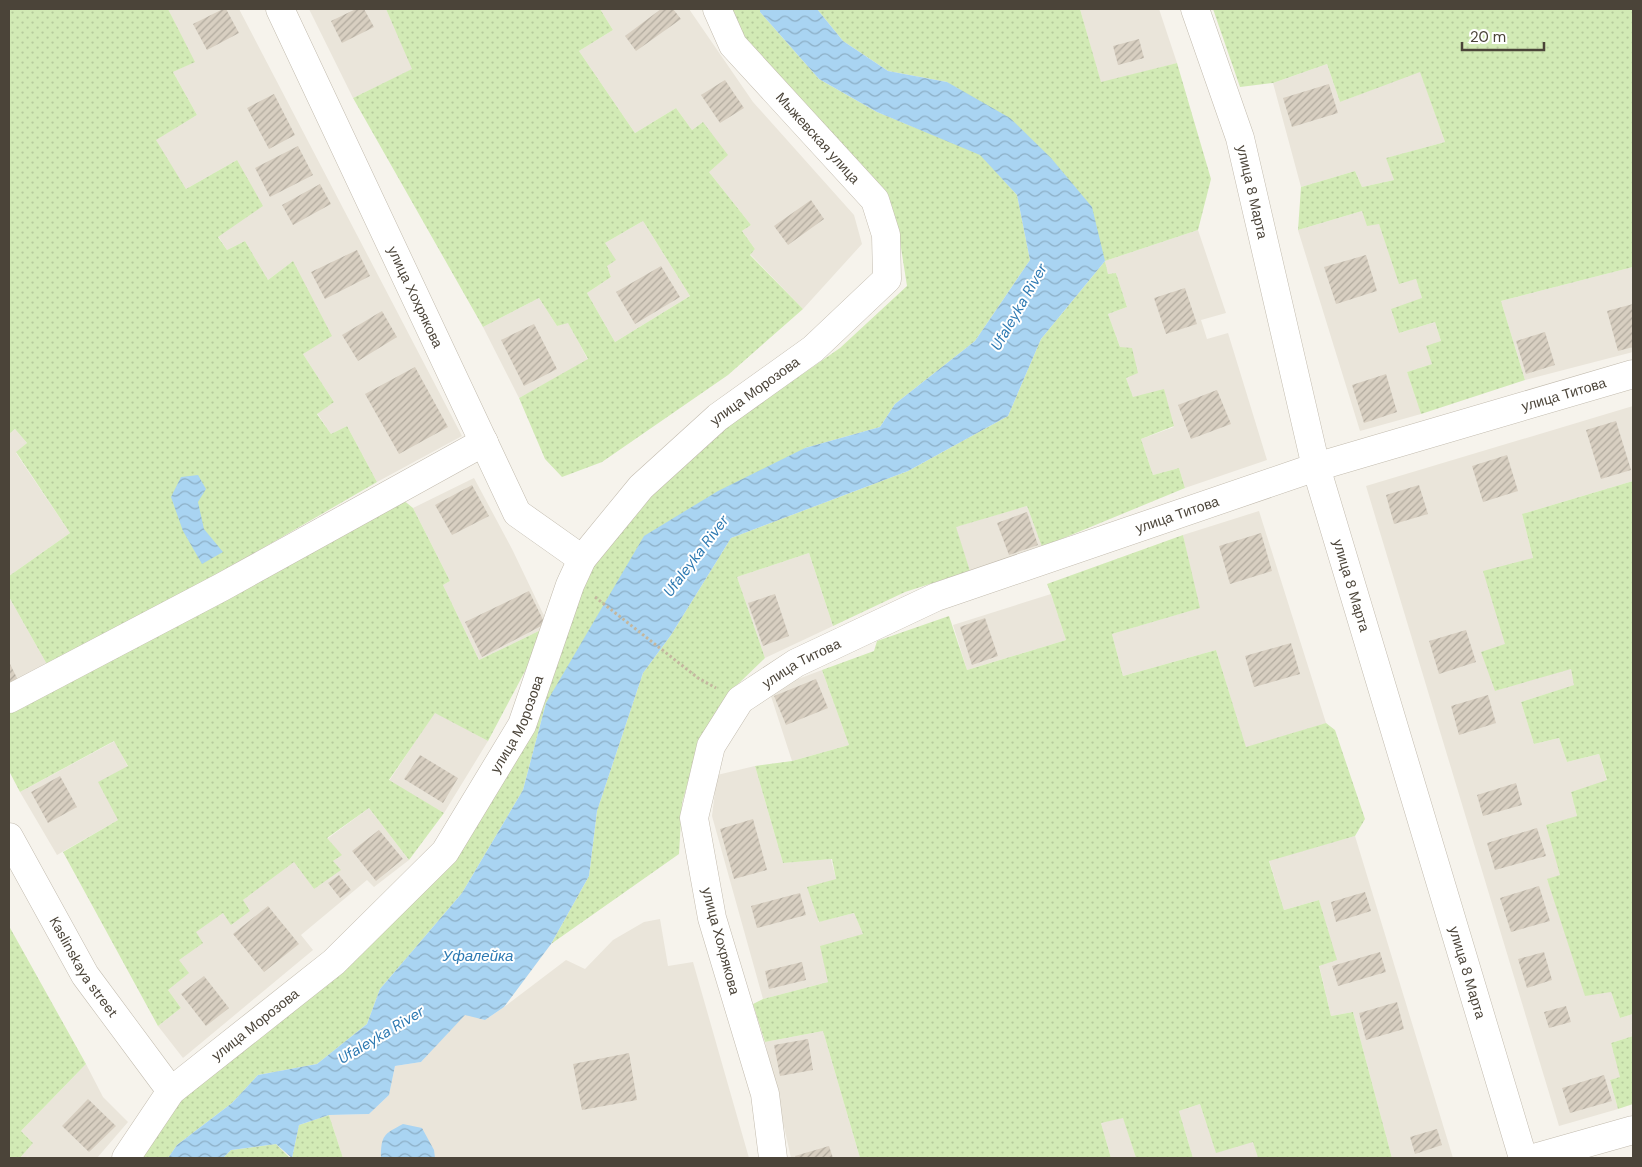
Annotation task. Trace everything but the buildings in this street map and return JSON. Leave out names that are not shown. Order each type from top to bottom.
[{"type":"street","name":"улица Хохрякова","points":[[280,9],[517,513],[582,559]]},
{"type":"street","name":"Мыжевская улица","points":[[717,9],[733,45],[875,200],[886,235],[887,279]]},
{"type":"street","name":"улица 8 Марта","points":[[1195,9],[1240,138],[1316,468],[1523,1158]]},
{"type":"street","name":"улица Морозова","points":[[126,1158],[171,1091],[334,962],[445,852],[522,725],[570,585],[582,559],[641,487],[718,417],[813,349],[887,279]]},
{"type":"street","name":"улица Титова","points":[[740,700],[796,663],[936,597],[1316,468],[1633,374]]},
{"type":"street","points":[[9,699],[222,587],[484,442]]},
{"type":"street","name":"улица Хохрякова","points":[[740,700],[712,746],[694,818],[712,918],[764,1094],[773,1158]]},
{"type":"street","name":"Kaslinskaya street","points":[[9,836],[85,975],[171,1091]]},
{"type":"street","points":[[1534,1158],[1633,1130]]},
{"type":"path","points":[[590,593],[698,678]]},
{"type":"shaded area","points":[[168,9],[239,9],[462,436],[377,482],[347,426],[331,434],[317,413],[334,402],[303,354],[293,261],[268,280],[245,241],[227,250],[218,236],[237,160],[186,189],[155,140],[197,115],[173,72],[194,62]]},
{"type":"shaded area","points":[[309,9],[386,9],[413,69],[353,98]]},
{"type":"shaded area","points":[[600,9],[689,9],[753,102],[854,215],[862,244],[803,309],[750,254],[755,249],[742,231],[751,225],[709,172],[703,122],[692,130],[676,108],[635,133],[579,51],[613,30]]},
{"type":"shaded area","points":[[1080,9],[1159,9],[1177,63],[1101,83]]},
{"type":"shaded area","points":[[1327,64],[1340,102],[1420,71],[1445,142],[1387,158],[1394,180],[1362,187],[1355,171],[1301,187],[1273,83]]},
{"type":"shaded area","points":[[1362,211],[1379,223],[1399,283],[1416,279],[1422,298],[1399,333],[1435,322],[1441,341],[1432,364],[1407,372],[1421,414],[1360,431],[1298,230]]},
{"type":"shaded area","points":[[643,221],[690,296],[615,342],[587,293],[611,277],[607,266],[605,243]]},
{"type":"shaded area","points":[[1198,230],[1226,313],[1201,320],[1207,339],[1228,333],[1267,460],[1185,488],[1179,468],[1153,475],[1141,439],[1174,427],[1133,397],[1126,378],[1120,347],[1108,314],[1127,307],[1116,273],[1108,274],[1105,261]]},
{"type":"shaded area","points":[[1633,267],[1633,352],[1525,380],[1501,301]]},
{"type":"shaded area","points":[[539,298],[557,326],[568,322],[588,360],[519,398],[483,327]]},
{"type":"shaded area","points":[[1633,406],[1633,481],[1522,514],[1533,558],[1505,645],[1495,691],[1571,668],[1575,685],[1521,702],[1534,744],[1559,738],[1567,762],[1599,754],[1607,781],[1571,792],[1577,816],[1561,876],[1547,880],[1611,992],[1620,1018],[1633,1014],[1633,1036],[1611,1043],[1621,1077],[1610,1080],[1618,1109],[1559,1126],[1366,486]]},
{"type":"shaded area","points":[[15,429],[27,443],[16,453],[70,533],[9,576],[9,434]]},
{"type":"shaded area","points":[[474,478],[512,549],[549,626],[479,660],[443,585],[450,581],[413,508]]},
{"type":"shaded area","points":[[1027,506],[1042,547],[970,571],[955,527]]},
{"type":"shaded area","points":[[1259,511],[1326,723],[1246,748],[1216,650],[1123,676],[1112,634],[1199,608],[1183,535]]},
{"type":"shaded area","points":[[809,553],[833,626],[765,658],[737,577]]},
{"type":"shaded area","points":[[1051,594],[1066,640],[967,670],[953,625]]},
{"type":"shaded area","points":[[9,597],[49,668],[9,689]]},
{"type":"shaded area","points":[[822,670],[849,745],[792,761],[769,690]]},
{"type":"shaded area","points":[[435,712],[488,741],[444,813],[389,781]]},
{"type":"shaded area","points":[[115,741],[128,767],[118,820],[57,855],[20,792]]},
{"type":"shaded area","points":[[755,766],[783,863],[831,859],[836,879],[818,922],[854,913],[863,934],[828,982],[763,999],[712,816],[717,775]]},
{"type":"shaded area","points":[[369,808],[409,860],[374,887],[367,880],[301,935],[313,950],[183,1058],[158,1026],[181,1008],[168,990],[178,960],[195,932],[223,913],[232,925],[243,900],[294,861],[314,889],[333,861],[341,855],[327,839]]},
{"type":"shaded area","points":[[1355,836],[1453,1158],[1392,1158],[1353,1012],[1331,1016],[1319,965],[1336,960],[1319,900],[1284,910],[1269,860]]},
{"type":"shaded area","points":[[660,919],[668,966],[693,962],[749,1158],[343,1158],[329,1115],[369,1114],[389,1095],[395,1066],[421,1062],[465,1014],[485,1020],[566,960],[585,969],[613,940],[644,922]]},
{"type":"shaded area","points":[[823,1031],[860,1158],[791,1158],[765,1042]]},
{"type":"shaded area","points":[[86,1064],[103,1097],[128,1122],[97,1158],[20,1158],[33,1143],[21,1131]]},
{"type":"shaded area","points":[[1200,1104],[1216,1152],[1253,1141],[1258,1158],[1193,1158],[1179,1111]]},
{"type":"shaded area","points":[[1123,1117],[1136,1158],[1111,1158],[1101,1123]]},
{"type":"green space","points":[[9,9],[168,9],[195,62],[173,72],[197,115],[156,140],[186,189],[237,160],[263,206],[218,237],[227,250],[245,241],[268,280],[293,261],[332,336],[303,354],[334,402],[317,414],[331,434],[347,426],[377,482],[49,668],[9,597],[9,576],[70,533],[16,452],[27,443],[15,429],[9,434]]},
{"type":"green space","points":[[386,9],[600,9],[613,30],[579,51],[635,133],[676,108],[692,130],[703,122],[728,155],[709,172],[751,225],[742,231],[755,249],[750,255],[803,309],[728,375],[602,462],[562,477],[545,459],[519,398],[588,359],[568,323],[557,326],[539,298],[483,327],[353,98],[412,69]],"holes":[[[643,221],[690,296],[615,342],[587,293],[611,277],[607,266],[616,260],[605,243]]]},
{"type":"green space","points":[[729,9],[760,9],[760,12],[819,79],[877,112],[980,154],[1017,195],[1030,260],[975,341],[895,404],[880,427],[805,448],[546,703],[523,790],[462,893],[380,989],[367,1024],[317,1064],[258,1075],[232,1103],[177,1145],[168,1158],[140,1158],[176,1099],[451,859],[591,560],[631,516],[719,432],[840,348],[907,286],[899,235],[745,41]]},
{"type":"green space","points":[[817,9],[1080,9],[1101,82],[1177,63],[1211,179],[1198,230],[1105,261],[947,82],[888,71],[843,41]]},
{"type":"green space","points":[[1213,9],[1633,9],[1633,267],[1501,301],[1525,380],[1421,414],[1407,372],[1432,364],[1426,346],[1441,341],[1435,322],[1399,333],[1391,309],[1422,298],[1416,279],[1399,284],[1379,224],[1367,226],[1362,211],[1298,230],[1301,187],[1355,171],[1362,187],[1394,180],[1386,158],[1445,142],[1420,72],[1340,102],[1327,64],[1273,83],[1240,87]]},
{"type":"green space","points":[[1105,261],[1108,274],[1116,273],[1127,307],[1108,314],[1120,347],[1132,348],[1138,373],[1126,378],[1133,397],[1164,389],[1174,426],[1141,439],[1153,475],[1179,468],[1185,488],[1042,547],[1027,506],[956,527],[970,571],[905,592],[833,626],[809,553],[737,577],[765,658],[737,685],[697,751],[682,803],[679,854],[551,944],[589,876],[597,811],[643,673],[671,635],[731,538],[908,471],[1008,416],[1041,339]]},
{"type":"green space","points":[[1633,481],[1633,1014],[1620,1018],[1611,992],[1585,996],[1547,879],[1560,875],[1546,825],[1577,816],[1571,792],[1607,780],[1599,754],[1567,762],[1559,738],[1534,744],[1521,702],[1574,685],[1571,669],[1495,691],[1481,652],[1505,644],[1483,571],[1533,558],[1522,514]]},
{"type":"green space","points":[[402,499],[413,508],[450,581],[443,585],[479,660],[549,626],[488,741],[435,713],[389,780],[444,813],[409,860],[369,808],[327,838],[342,855],[333,861],[341,870],[314,889],[294,862],[243,900],[250,911],[231,925],[223,913],[196,932],[203,943],[179,960],[189,973],[168,990],[181,1008],[158,1026],[63,852],[118,820],[98,782],[128,766],[114,741],[20,792],[9,771],[9,709]]},
{"type":"green space","points":[[1183,535],[1200,608],[1112,634],[1123,676],[1216,650],[1246,747],[1326,723],[1335,730],[1365,819],[1355,836],[1269,861],[1284,910],[1319,900],[1337,960],[1319,966],[1331,1016],[1353,1012],[1392,1158],[1258,1158],[1253,1142],[1216,1153],[1200,1104],[1179,1111],[1193,1158],[1136,1158],[1123,1118],[1101,1123],[1111,1158],[860,1158],[823,1031],[765,1042],[753,1004],[763,999],[828,982],[820,946],[863,934],[854,913],[819,922],[807,887],[836,879],[832,859],[783,863],[755,766],[792,761],[849,745],[822,670],[874,651],[877,641],[949,616],[967,670],[1066,640],[1047,584]]},
{"type":"green space","points":[[9,926],[86,1064],[21,1131],[33,1143],[20,1158],[9,1158]]},
{"type":"green space","points":[[1633,1036],[1633,1104],[1618,1109],[1610,1080],[1620,1077],[1611,1043]]},
{"type":"green space","points":[[329,1115],[343,1158],[292,1158],[299,1125]]},
{"type":"green space","points":[[276,1144],[290,1158],[223,1158],[231,1150]]},
{"type":"water","name":"Уфалейка","points":[[760,9],[817,9],[843,41],[888,71],[947,82],[1010,118],[1051,158],[1092,207],[1105,261],[1041,339],[1008,416],[908,471],[731,538],[671,635],[643,673],[597,811],[589,876],[551,944],[504,1007],[485,1020],[465,1015],[421,1062],[395,1066],[389,1095],[369,1114],[329,1115],[299,1125],[292,1158],[276,1144],[231,1150],[223,1158],[168,1158],[177,1145],[232,1103],[258,1075],[317,1064],[367,1024],[380,989],[462,893],[523,790],[546,703],[644,536],[718,491],[805,448],[880,427],[895,404],[975,341],[1030,260],[1017,195],[980,155],[877,112],[819,79],[760,12]]},
{"type":"water","points":[[198,475],[206,489],[198,502],[204,529],[223,552],[202,564],[183,531],[171,497],[181,477]]},
{"type":"water","points":[[403,1124],[422,1128],[434,1150],[435,1158],[381,1158],[382,1144],[385,1136]]},
{"type":"water label","name":"Ufaleyka River","points":[[1019,307]]},
{"type":"water label","name":"Ufaleyka River","points":[[696,556]]},
{"type":"water label","name":"Ufaleyka River","points":[[381,1035]]}]
